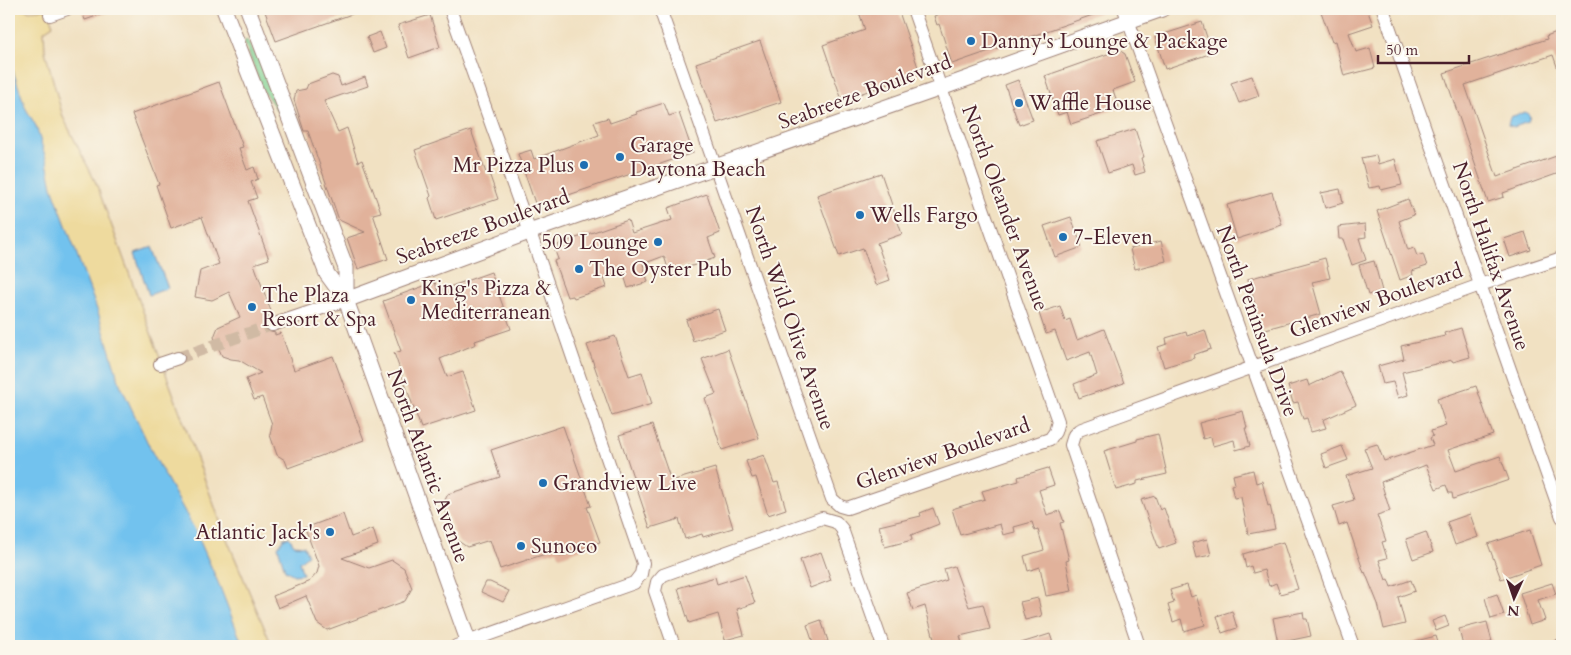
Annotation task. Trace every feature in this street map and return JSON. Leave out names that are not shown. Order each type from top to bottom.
[{"type":"main road","name":"North Atlantic Avenue","points":[[224,9],[327,274],[346,300],[465,645]]},
{"type":"main road","name":"North Atlantic Avenue","points":[[248,9],[346,268],[346,300]]},
{"type":"main road","name":"Seabreeze Boulevard","points":[[346,300],[529,232],[941,88],[1126,15],[1162,9]]},
{"type":"street","points":[[50,15],[67,9]]},
{"type":"street","points":[[450,9],[643,563],[641,574],[634,583],[465,645]]},
{"type":"street","name":"North Wild Olive Avenue","points":[[660,9],[832,500]]},
{"type":"street","name":"North Oleander Avenue","points":[[913,9],[1058,421]]},
{"type":"street","name":"North Halifax Avenue","points":[[1383,9],[1562,517]]},
{"type":"street","name":"North Peninsula Drive","points":[[1126,15],[1353,646]]},
{"type":"street","name":"Glenview Boulevard","points":[[1139,646],[1071,445],[1074,436],[1079,430],[1480,285],[1562,258]]},
{"type":"street","name":"Seabreeze Boulevard","points":[[272,325],[346,300]]},
{"type":"street","points":[[160,364],[178,358]]},
{"type":"street","name":"Glenview Boulevard","points":[[832,500],[840,506],[851,508],[1050,439],[1055,432],[1058,421]]},
{"type":"street","points":[[674,646],[655,591],[657,582],[663,575],[819,519],[832,520],[842,529],[883,646]]},
{"type":"street","points":[[1558,646],[1562,645]]},
{"type":"green space","points":[[247,40],[265,70],[280,112],[278,112],[262,89],[244,41]]},
{"type":"sand","points":[[9,9],[26,9],[27,11],[47,9],[53,25],[44,31],[45,51],[63,117],[96,183],[224,532],[272,646],[116,646],[9,377]]},
{"type":"water","points":[[9,59],[26,109],[36,126],[47,162],[52,187],[98,312],[120,384],[152,452],[196,532],[243,646],[9,646]]},
{"type":"water","points":[[1525,112],[1530,116],[1528,122],[1514,127],[1508,125],[1510,117]]},
{"type":"water","points":[[152,247],[168,288],[149,295],[135,253]]},
{"type":"water","points":[[289,537],[294,545],[304,546],[308,555],[299,562],[303,574],[294,575],[285,570],[278,547],[284,538]]},
{"type":"building","points":[[81,9],[114,9],[114,10],[85,20]]},
{"type":"building","points":[[264,9],[363,9],[363,10],[276,41]]},
{"type":"building","points":[[858,9],[898,9],[920,73],[842,100],[823,45],[865,30]]},
{"type":"building","points":[[937,9],[1107,10],[952,64],[939,24],[937,25],[934,16],[939,14]]},
{"type":"building","points":[[1320,9],[1367,9],[1373,25],[1349,33],[1356,52],[1370,48],[1375,68],[1344,76],[1335,41],[1332,42]]},
{"type":"building","points":[[430,15],[440,47],[409,58],[398,25]]},
{"type":"building","points":[[1202,22],[1212,53],[1165,69],[1155,37]]},
{"type":"building","points":[[1562,30],[1562,78],[1553,55],[1465,85],[1497,177],[1562,154],[1562,172],[1503,193],[1504,197],[1488,202],[1444,73],[1547,39],[1546,36]]},
{"type":"building","points":[[380,32],[386,48],[373,53],[367,37]]},
{"type":"building","points":[[760,41],[781,102],[717,123],[696,63]]},
{"type":"building","points":[[1119,50],[1125,54],[1135,82],[1113,90],[1119,108],[1071,124],[1067,112],[1058,115],[1045,76]]},
{"type":"building","points":[[332,75],[338,77],[341,86],[365,77],[368,86],[324,101],[338,132],[347,128],[358,162],[362,160],[381,212],[373,214],[388,259],[358,269],[347,238],[365,232],[339,220],[308,131],[304,131],[294,100],[296,91],[306,89],[308,84]]},
{"type":"building","points":[[1252,76],[1259,96],[1239,103],[1231,83]]},
{"type":"building","name":"Waffle House","points":[[1018,80],[1033,120],[1019,125],[1005,85]]},
{"type":"building","name":"The Plaza Resort & Spa","points":[[219,82],[243,147],[239,148],[247,170],[254,167],[258,179],[251,182],[257,198],[248,201],[269,259],[254,264],[272,314],[268,315],[269,318],[264,323],[265,328],[267,331],[275,333],[275,335],[281,333],[294,370],[333,356],[364,440],[288,468],[285,460],[277,455],[270,435],[272,424],[262,397],[254,400],[246,379],[261,373],[239,360],[222,356],[214,337],[218,327],[240,317],[229,292],[212,300],[195,297],[200,271],[219,264],[202,217],[171,228],[156,185],[159,184],[132,114]]},
{"type":"building","points":[[664,103],[669,116],[679,113],[693,153],[536,206],[518,154],[531,150],[534,159],[599,135],[594,122],[608,118],[610,123]]},
{"type":"building","points":[[1135,129],[1144,157],[1141,158],[1145,172],[1135,175],[1132,165],[1108,173],[1097,141]]},
{"type":"building","points":[[471,130],[486,173],[490,176],[498,199],[436,220],[429,198],[431,196],[415,150]]},
{"type":"building","points":[[1376,155],[1378,164],[1395,159],[1402,185],[1381,190],[1380,186],[1369,188],[1361,158]]},
{"type":"building","name":"Wells Fargo","points":[[881,173],[902,234],[877,243],[890,280],[876,285],[863,248],[839,256],[817,195]]},
{"type":"building","points":[[1340,189],[1343,203],[1325,208],[1321,193]]},
{"type":"building","points":[[1272,192],[1282,225],[1237,239],[1227,205]]},
{"type":"building","points":[[707,194],[720,233],[708,238],[715,258],[689,267],[688,265],[669,271],[664,256],[643,264],[648,282],[628,288],[623,272],[604,278],[607,287],[574,298],[573,296],[567,297],[554,261],[558,259],[555,251],[559,244],[628,220],[632,233],[672,220],[668,208]]},
{"type":"building","points":[[1408,199],[1414,215],[1399,221],[1408,250],[1414,248],[1417,256],[1423,254],[1427,266],[1412,271],[1413,275],[1400,280],[1377,211]]},
{"type":"building","name":"7-Eleven","points":[[1071,217],[1082,247],[1055,257],[1044,226]]},
{"type":"building","points":[[1365,224],[1366,237],[1359,238],[1366,260],[1352,265],[1343,239],[1339,239],[1338,227]]},
{"type":"building","points":[[1525,232],[1531,250],[1510,257],[1504,239]]},
{"type":"building","points":[[1161,241],[1166,261],[1135,269],[1130,249]]},
{"type":"building","points":[[1325,258],[1330,278],[1312,282],[1321,314],[1262,330],[1248,279]]},
{"type":"building","points":[[1374,261],[1382,291],[1368,295],[1359,265]]},
{"type":"building","points":[[491,272],[511,329],[475,341],[476,344],[440,359],[447,377],[463,372],[476,410],[421,428],[394,353],[401,351],[383,301],[435,282],[438,291]]},
{"type":"building","points":[[1060,306],[1065,321],[1070,319],[1077,340],[1104,329],[1124,383],[1079,398],[1074,384],[1097,375],[1090,352],[1066,361],[1055,331],[1046,334],[1039,313]]},
{"type":"building","points":[[718,309],[725,330],[693,341],[686,320]]},
{"type":"building","points":[[1461,328],[1470,357],[1402,372],[1408,395],[1398,398],[1393,382],[1383,384],[1378,366],[1404,359],[1401,346],[1445,336],[1444,333]]},
{"type":"building","points":[[1205,330],[1211,349],[1193,355],[1194,358],[1164,367],[1158,347],[1167,344],[1166,338],[1186,332],[1187,336]]},
{"type":"building","points":[[615,336],[629,376],[642,372],[652,404],[612,416],[587,345]]},
{"type":"building","points":[[728,349],[759,438],[722,450],[705,398],[716,394],[702,359]]},
{"type":"building","points":[[1340,371],[1356,405],[1323,420],[1326,428],[1311,432],[1307,418],[1303,419],[1298,402],[1293,403],[1288,386],[1307,380],[1309,386]]},
{"type":"building","points":[[1476,386],[1493,435],[1448,450],[1456,471],[1500,456],[1509,480],[1453,499],[1452,493],[1449,493],[1446,485],[1436,489],[1426,465],[1381,482],[1390,511],[1377,515],[1386,541],[1382,542],[1387,558],[1379,560],[1386,580],[1388,579],[1391,587],[1411,580],[1415,591],[1398,597],[1405,624],[1384,629],[1378,604],[1364,573],[1347,523],[1339,526],[1333,506],[1354,500],[1346,476],[1372,468],[1364,448],[1377,444],[1384,461],[1433,445],[1430,438],[1433,436],[1431,431],[1446,426],[1437,399]]},
{"type":"building","points":[[1243,411],[1250,446],[1236,450],[1234,440],[1213,446],[1211,437],[1203,439],[1199,423]]},
{"type":"building","points":[[652,425],[671,481],[715,468],[733,528],[703,537],[702,534],[685,539],[679,519],[650,528],[619,435]]},
{"type":"building","points":[[563,426],[591,506],[587,507],[600,542],[560,557],[557,550],[500,569],[490,540],[467,547],[458,541],[443,504],[448,494],[500,477],[491,450]]},
{"type":"building","points":[[1158,434],[1167,474],[1137,481],[1137,484],[1116,490],[1104,451],[1137,441],[1137,439]]},
{"type":"building","points":[[1342,446],[1348,460],[1326,468],[1321,454]]},
{"type":"building","points":[[764,455],[774,483],[778,482],[786,509],[768,515],[756,477],[752,478],[746,461]]},
{"type":"building","points":[[1048,468],[1054,485],[1039,490],[1047,515],[1060,511],[1064,522],[1060,523],[1069,560],[1066,561],[1072,591],[1046,596],[1040,567],[1028,571],[1024,556],[1044,550],[1038,530],[1035,531],[1032,522],[1014,527],[1015,532],[1003,535],[1000,524],[960,535],[952,509],[985,499],[982,491],[1019,481],[1018,477]]},
{"type":"building","points":[[1253,470],[1256,483],[1262,481],[1275,529],[1248,534],[1241,497],[1234,498],[1231,485],[1235,484],[1233,475]]},
{"type":"building","points":[[1155,496],[1160,510],[1164,508],[1176,543],[1159,549],[1141,500]]},
{"type":"building","points":[[933,508],[939,524],[911,535],[912,540],[885,547],[879,526],[921,516],[920,513]]},
{"type":"building","points":[[343,514],[351,537],[373,529],[378,545],[342,558],[369,568],[392,560],[404,568],[412,588],[405,601],[327,630],[317,623],[306,596],[278,608],[273,596],[310,581],[317,573],[319,566],[305,528]]},
{"type":"building","points":[[1470,514],[1478,537],[1455,545],[1447,522]]},
{"type":"building","points":[[1530,530],[1541,565],[1501,579],[1488,544]]},
{"type":"building","points":[[1426,532],[1433,552],[1413,559],[1406,539]]},
{"type":"building","points":[[1207,539],[1211,555],[1196,558],[1192,543]]},
{"type":"building","points":[[1283,542],[1298,589],[1280,594],[1276,583],[1269,586],[1264,570],[1253,573],[1251,566],[1246,568],[1243,554]]},
{"type":"building","points":[[821,552],[831,580],[810,588],[800,560]]},
{"type":"building","points":[[954,566],[969,607],[983,604],[990,629],[960,636],[963,646],[936,646],[925,606],[913,610],[907,593],[947,580],[944,569]]},
{"type":"building","points":[[745,575],[755,603],[737,609],[744,635],[725,640],[718,614],[689,623],[678,588],[715,577],[717,584]]},
{"type":"building","name":"Sunoco","points":[[486,582],[509,591],[503,602],[481,592]]},
{"type":"building","points":[[1552,583],[1556,594],[1538,600],[1545,620],[1530,625],[1520,593]]},
{"type":"building","points":[[1187,585],[1191,597],[1196,595],[1205,625],[1184,631],[1181,619],[1173,622],[1168,605],[1174,603],[1170,590]]},
{"type":"building","points":[[1497,594],[1504,615],[1491,619],[1485,598]]},
{"type":"building","points":[[1038,598],[1042,616],[1025,620],[1020,602]]},
{"type":"building","points":[[1232,611],[1237,628],[1222,633],[1217,616]]},
{"type":"building","points":[[1303,612],[1304,619],[1307,619],[1311,636],[1278,643],[1273,618]]},
{"type":"building","points":[[1445,616],[1449,626],[1436,631],[1432,621]]},
{"type":"building","points":[[821,620],[828,641],[814,646],[807,625]]},
{"type":"building","points":[[1487,622],[1492,642],[1475,646],[1463,646],[1459,629]]},
{"type":"building","points":[[1050,634],[1054,646],[1018,646],[1018,644]]},
{"type":"building","points":[[1436,636],[1439,646],[1409,646],[1408,643]]},
{"type":"tunnel","points":[[178,358],[272,325]]},
{"type":"place","name":"Danny's Lounge & Package","points":[[971,41]]},
{"type":"place","name":"Waffle House","points":[[1019,103]]},
{"type":"place","name":"Garage Daytona Beach","points":[[620,157]]},
{"type":"place","name":"Mr Pizza Plus","points":[[584,165]]},
{"type":"place","name":"Wells Fargo","points":[[860,215]]},
{"type":"place","name":"7-Eleven","points":[[1063,237]]},
{"type":"place","name":"509 Lounge","points":[[658,242]]},
{"type":"place","name":"The Oyster Pub","points":[[579,269]]},
{"type":"place","name":"King's Pizza & Mediterranean","points":[[411,300]]},
{"type":"place","name":"The Plaza Resort & Spa","points":[[252,307]]},
{"type":"place","name":"Grandview Live","points":[[543,483]]},
{"type":"place","name":"Atlantic Jack's","points":[[330,532]]},
{"type":"place","name":"Sunoco","points":[[521,546]]}]
